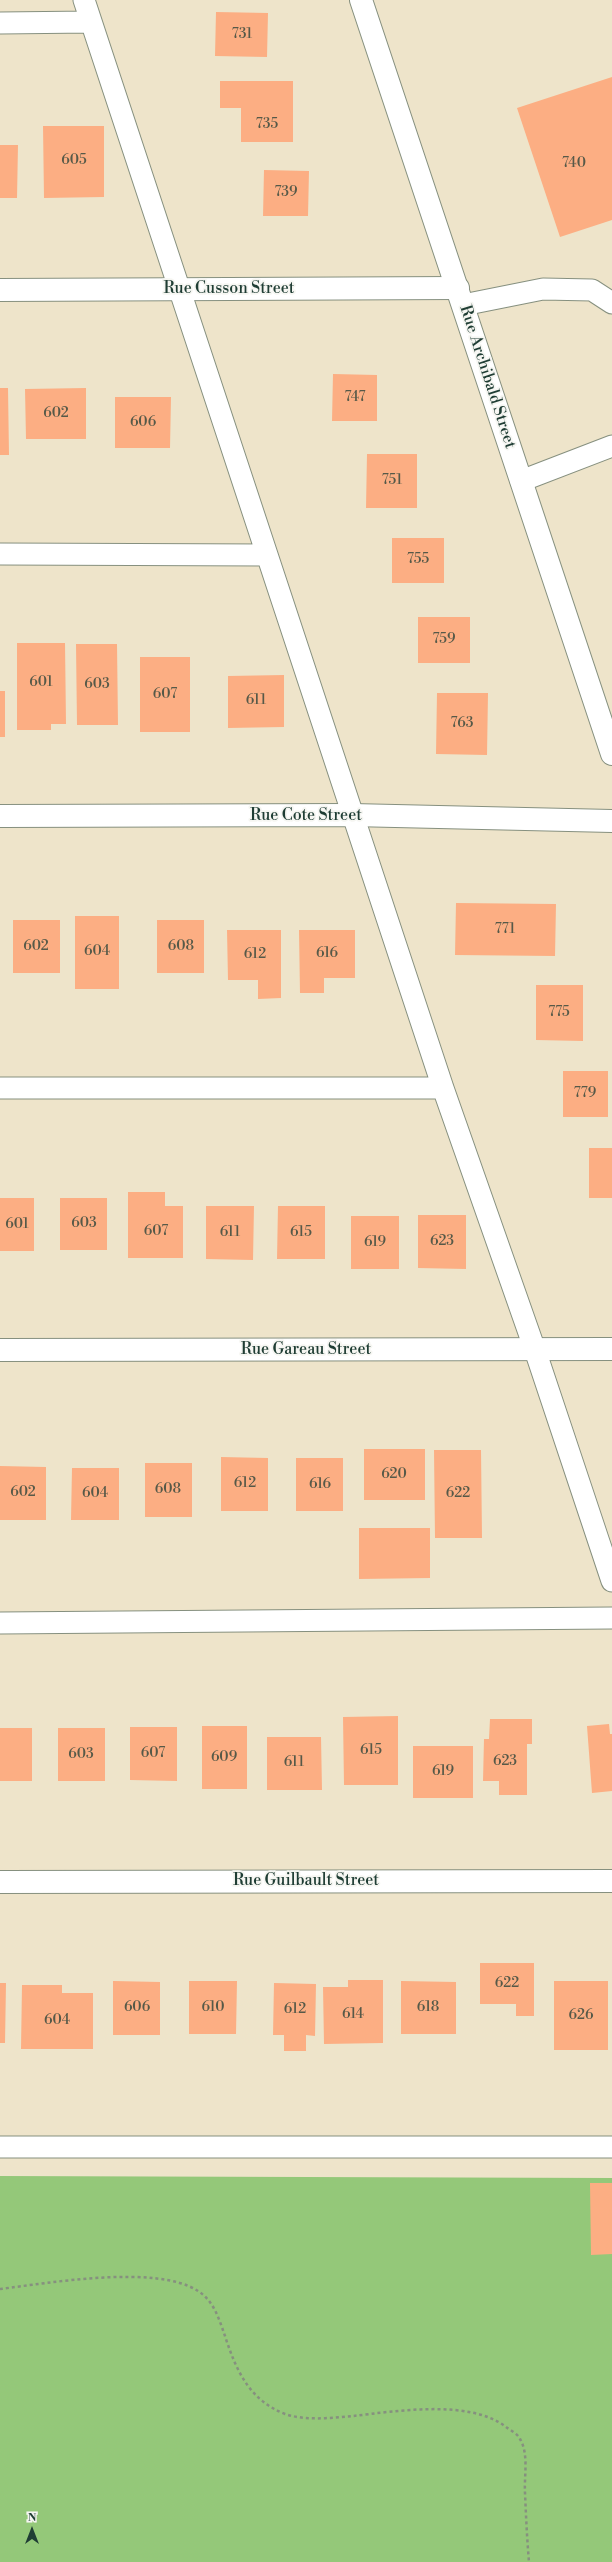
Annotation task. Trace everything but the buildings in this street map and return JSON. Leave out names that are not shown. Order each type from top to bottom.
[{"type":"street","name":"Rue Archibald Street","points":[[361,0],[611,751]]},
{"type":"street","name":"Rue Cusson Street","points":[[0,290],[180,290],[460,296]]},
{"type":"street","name":"Rue Cote Street","points":[[0,816],[352,816],[612,821]]},
{"type":"street","name":"Rue Gareau Street","points":[[0,1350],[612,1349]]},
{"type":"street","name":"Rue Guilbault Street","points":[[0,1882],[612,1881]]},
{"type":"lane","points":[[84,0],[352,816],[443,1088],[535,1350],[612,1581]]},
{"type":"lane","points":[[0,23],[90,22]]},
{"type":"lane","points":[[460,296],[543,289],[592,290],[612,302]]},
{"type":"lane","points":[[521,481],[612,446]]},
{"type":"lane","points":[[0,554],[267,555]]},
{"type":"lane","points":[[0,1088],[443,1088]]},
{"type":"lane","points":[[0,1622],[612,1618]]},
{"type":"lane","points":[[0,2147],[612,2147]]},
{"type":"path","points":[[0,2289],[139,2277],[173,2280],[198,2291],[216,2309],[228,2345],[249,2390],[268,2406],[286,2414],[323,2419],[388,2412],[453,2410],[479,2414],[501,2423],[520,2438],[525,2458],[529,2562]]},
{"type":"green space","points":[[0,2176],[612,2178],[612,2562],[0,2562]]}]
